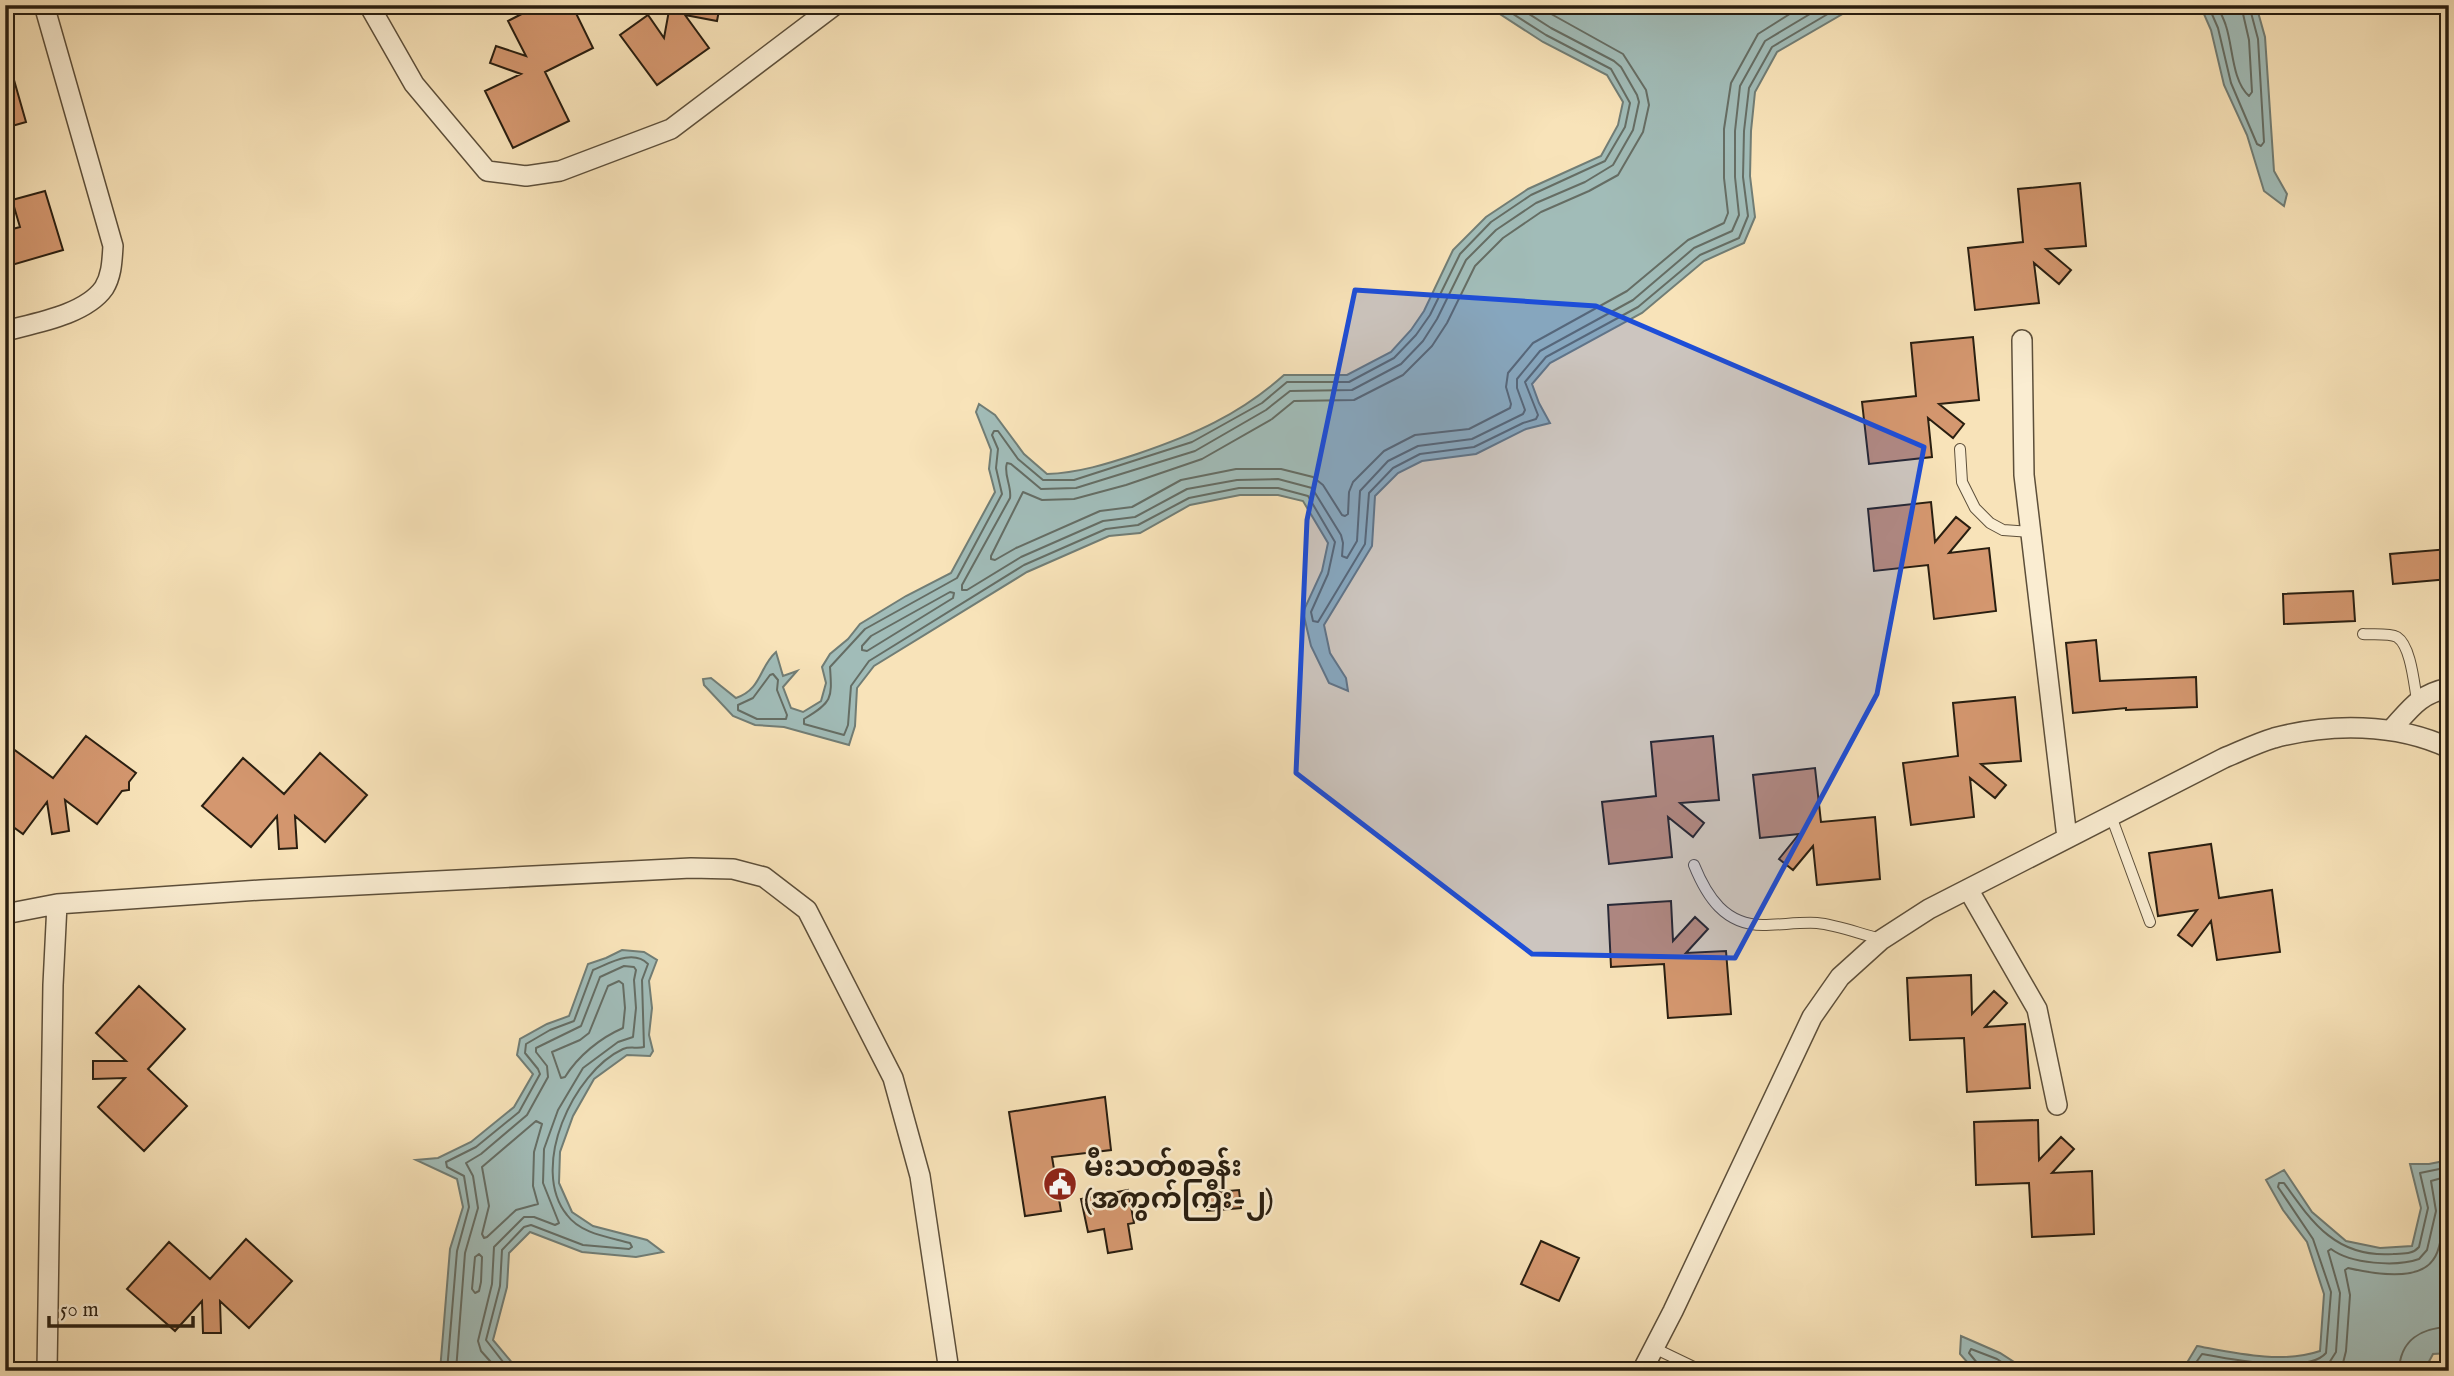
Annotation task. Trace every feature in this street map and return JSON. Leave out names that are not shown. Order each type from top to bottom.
[{"type":"street","points":[[5,331],[48,320],[83,306],[103,289],[112,269],[113,246],[44,5]]},
{"type":"street","points":[[369,5],[414,84],[487,171],[526,176],[560,171],[671,129],[835,5]]},
{"type":"street","points":[[2022,340],[2024,475],[2067,838]]},
{"type":"street","points":[[2392,730],[2417,700],[2431,691],[2449,688]]},
{"type":"street","points":[[1642,1371],[1812,1017],[1840,977],[1881,940],[1929,909],[2067,838],[2224,758],[2273,739],[2317,729],[2392,730],[2429,738],[2449,748]]},
{"type":"street","points":[[5,914],[57,904],[261,890],[691,868],[733,869],[764,877],[807,910],[893,1077],[920,1175],[949,1371]]},
{"type":"street","points":[[1968,889],[2037,1009],[2057,1105]]},
{"type":"street","points":[[47,1371],[53,985],[57,904]]},
{"type":"lane","points":[[1960,449],[1962,482],[1975,508],[1990,523],[2003,530],[2031,532]]},
{"type":"lane","points":[[2364,634],[2396,636],[2401,642],[2408,653],[2417,700]]},
{"type":"lane","points":[[2110,816],[2150,922]]},
{"type":"lane","points":[[1694,865],[1704,888],[1719,909],[1738,922],[1762,925],[1820,923],[1881,940]]},
{"type":"lane","points":[[1654,1348],[1702,1371]]},
{"type":"highlighted area","points":[[1355,290],[1596,306],[1924,447],[1877,694],[1735,958],[1532,954],[1296,773],[1307,520]]},
{"type":"water","points":[[1486,5],[1858,5],[1777,52],[1755,92],[1750,176],[1755,217],[1744,243],[1704,261],[1642,313],[1550,363],[1532,384],[1550,423],[1526,429],[1476,454],[1422,461],[1398,473],[1375,496],[1372,546],[1324,625],[1330,653],[1346,678],[1348,691],[1329,683],[1311,646],[1303,612],[1322,571],[1328,543],[1303,501],[1278,495],[1240,495],[1190,505],[1140,533],[1109,536],[1027,572],[874,666],[857,688],[855,726],[849,745],[784,727],[755,725],[733,716],[704,685],[703,679],[711,678],[736,698],[751,689],[776,652],[783,676],[797,671],[783,687],[791,708],[803,712],[821,701],[826,683],[822,667],[830,654],[848,639],[860,624],[951,573],[995,492],[989,469],[991,450],[976,412],[979,404],[995,415],[1024,454],[1047,474],[1070,472],[1126,458],[1196,431],[1250,402],[1284,375],[1347,375],[1391,352],[1424,311],[1453,250],[1486,217],[1528,189],[1601,156],[1618,125],[1623,102],[1607,75],[1543,42]]},
{"type":"water","points":[[2200,5],[2256,5],[2265,37],[2274,171],[2287,194],[2284,206],[2264,191],[2247,135],[2224,85],[2211,30]]},
{"type":"water","points":[[622,950],[644,952],[657,960],[649,981],[652,1008],[649,1035],[653,1051],[650,1056],[627,1055],[594,1079],[573,1116],[560,1152],[559,1183],[572,1212],[593,1226],[647,1240],[663,1252],[636,1257],[582,1252],[530,1232],[509,1253],[507,1287],[493,1340],[519,1371],[440,1371],[450,1249],[463,1207],[457,1179],[416,1160],[438,1158],[471,1142],[514,1107],[533,1074],[517,1055],[520,1039],[547,1024],[569,1016],[588,964]]},
{"type":"water","points":[[2449,1160],[2449,1353],[2433,1354],[2424,1371],[2182,1371],[2197,1346],[2274,1357],[2320,1351],[2324,1294],[2307,1242],[2283,1210],[2266,1180],[2284,1170],[2312,1212],[2346,1241],[2380,1248],[2412,1246],[2421,1208],[2410,1164]]},
{"type":"water","points":[[1961,1336],[2000,1353],[2028,1371],[1975,1371],[1960,1354]]},
{"type":"building","points":[[539,5],[572,5],[593,48],[545,72],[569,121],[513,148],[485,91],[521,74],[490,63],[496,46],[526,56],[508,21]]},
{"type":"building","points":[[670,5],[720,5],[717,21],[685,15],[709,48],[657,85],[620,35],[648,15],[664,38]]},
{"type":"building","points":[[5,66],[10,66],[26,122],[5,128]]},
{"type":"building","points":[[2080,183],[2086,246],[2046,249],[2071,270],[2059,284],[2034,263],[2039,303],[1975,310],[1968,248],[2023,242],[2018,189]]},
{"type":"building","points":[[45,191],[63,250],[5,267],[5,231],[20,227],[12,200]]},
{"type":"building","points":[[1973,337],[1979,400],[1939,404],[1964,424],[1953,438],[1928,418],[1932,457],[1869,464],[1862,402],[1916,396],[1911,343]]},
{"type":"building","points":[[1931,502],[1935,542],[1956,517],[1970,528],[1949,553],[1989,548],[1996,611],[1934,619],[1928,565],[1874,571],[1868,509]]},
{"type":"building","points":[[2449,549],[2449,579],[2393,584],[2390,554]]},
{"type":"building","points":[[2353,591],[2355,621],[2284,624],[2283,594]]},
{"type":"building","points":[[2096,640],[2100,681],[2196,677],[2197,707],[2126,708],[2073,713],[2066,643]]},
{"type":"building","points":[[2015,697],[2021,761],[1981,764],[2006,785],[1995,798],[1970,778],[1974,817],[1911,825],[1903,763],[1958,756],[1953,703]]},
{"type":"building","points":[[86,736],[136,773],[129,782],[129,790],[122,791],[97,824],[65,800],[69,831],[52,834],[47,802],[23,834],[5,821],[5,743],[53,778]]},
{"type":"building","points":[[1713,736],[1719,800],[1680,803],[1704,823],[1693,837],[1668,817],[1672,857],[1609,864],[1602,802],[1656,796],[1651,742]]},
{"type":"building","points":[[320,753],[367,795],[325,842],[295,816],[297,848],[279,849],[277,816],[251,847],[202,806],[243,758],[284,794]]},
{"type":"building","points":[[1815,768],[1821,822],[1875,817],[1880,879],[1817,885],[1813,846],[1793,870],[1779,859],[1799,834],[1760,838],[1753,775]]},
{"type":"building","points":[[2211,844],[2219,898],[2272,890],[2280,952],[2217,960],[2211,921],[2192,946],[2178,935],[2197,910],[2158,916],[2149,853]]},
{"type":"building","points":[[1671,901],[1673,941],[1695,917],[1708,929],[1686,953],[1726,951],[1731,1014],[1668,1018],[1664,964],[1611,967],[1608,905]]},
{"type":"building","points":[[1971,975],[1972,1014],[1994,991],[2007,1003],[1985,1027],[2025,1024],[2030,1088],[1967,1092],[1964,1038],[1910,1040],[1907,978]]},
{"type":"building","points":[[139,986],[185,1029],[148,1069],[187,1106],[144,1151],[98,1107],[125,1078],[93,1079],[93,1061],[126,1061],[96,1033]]},
{"type":"building","points":[[1105,1097],[1111,1150],[1052,1157],[1061,1211],[1025,1216],[1009,1112]]},
{"type":"building","points":[[2038,1120],[2039,1160],[2061,1137],[2074,1149],[2052,1173],[2092,1171],[2094,1234],[2032,1237],[2029,1183],[1976,1185],[1974,1122]]},
{"type":"building","points":[[1128,1190],[1134,1223],[1128,1224],[1132,1249],[1108,1253],[1104,1229],[1088,1232],[1081,1199]]},
{"type":"building","points":[[1239,1190],[1241,1208],[1207,1211],[1205,1193]]},
{"type":"building","points":[[246,1239],[292,1281],[249,1328],[220,1301],[221,1333],[203,1333],[202,1301],[175,1331],[127,1289],[169,1242],[210,1279]]},
{"type":"building","points":[[1541,1241],[1579,1258],[1559,1301],[1521,1284]]},
{"type":"place","name":"မီးသတ်စခန်း (အကွက်ကြီး-၂)","points":[[1060,1184]]}]
